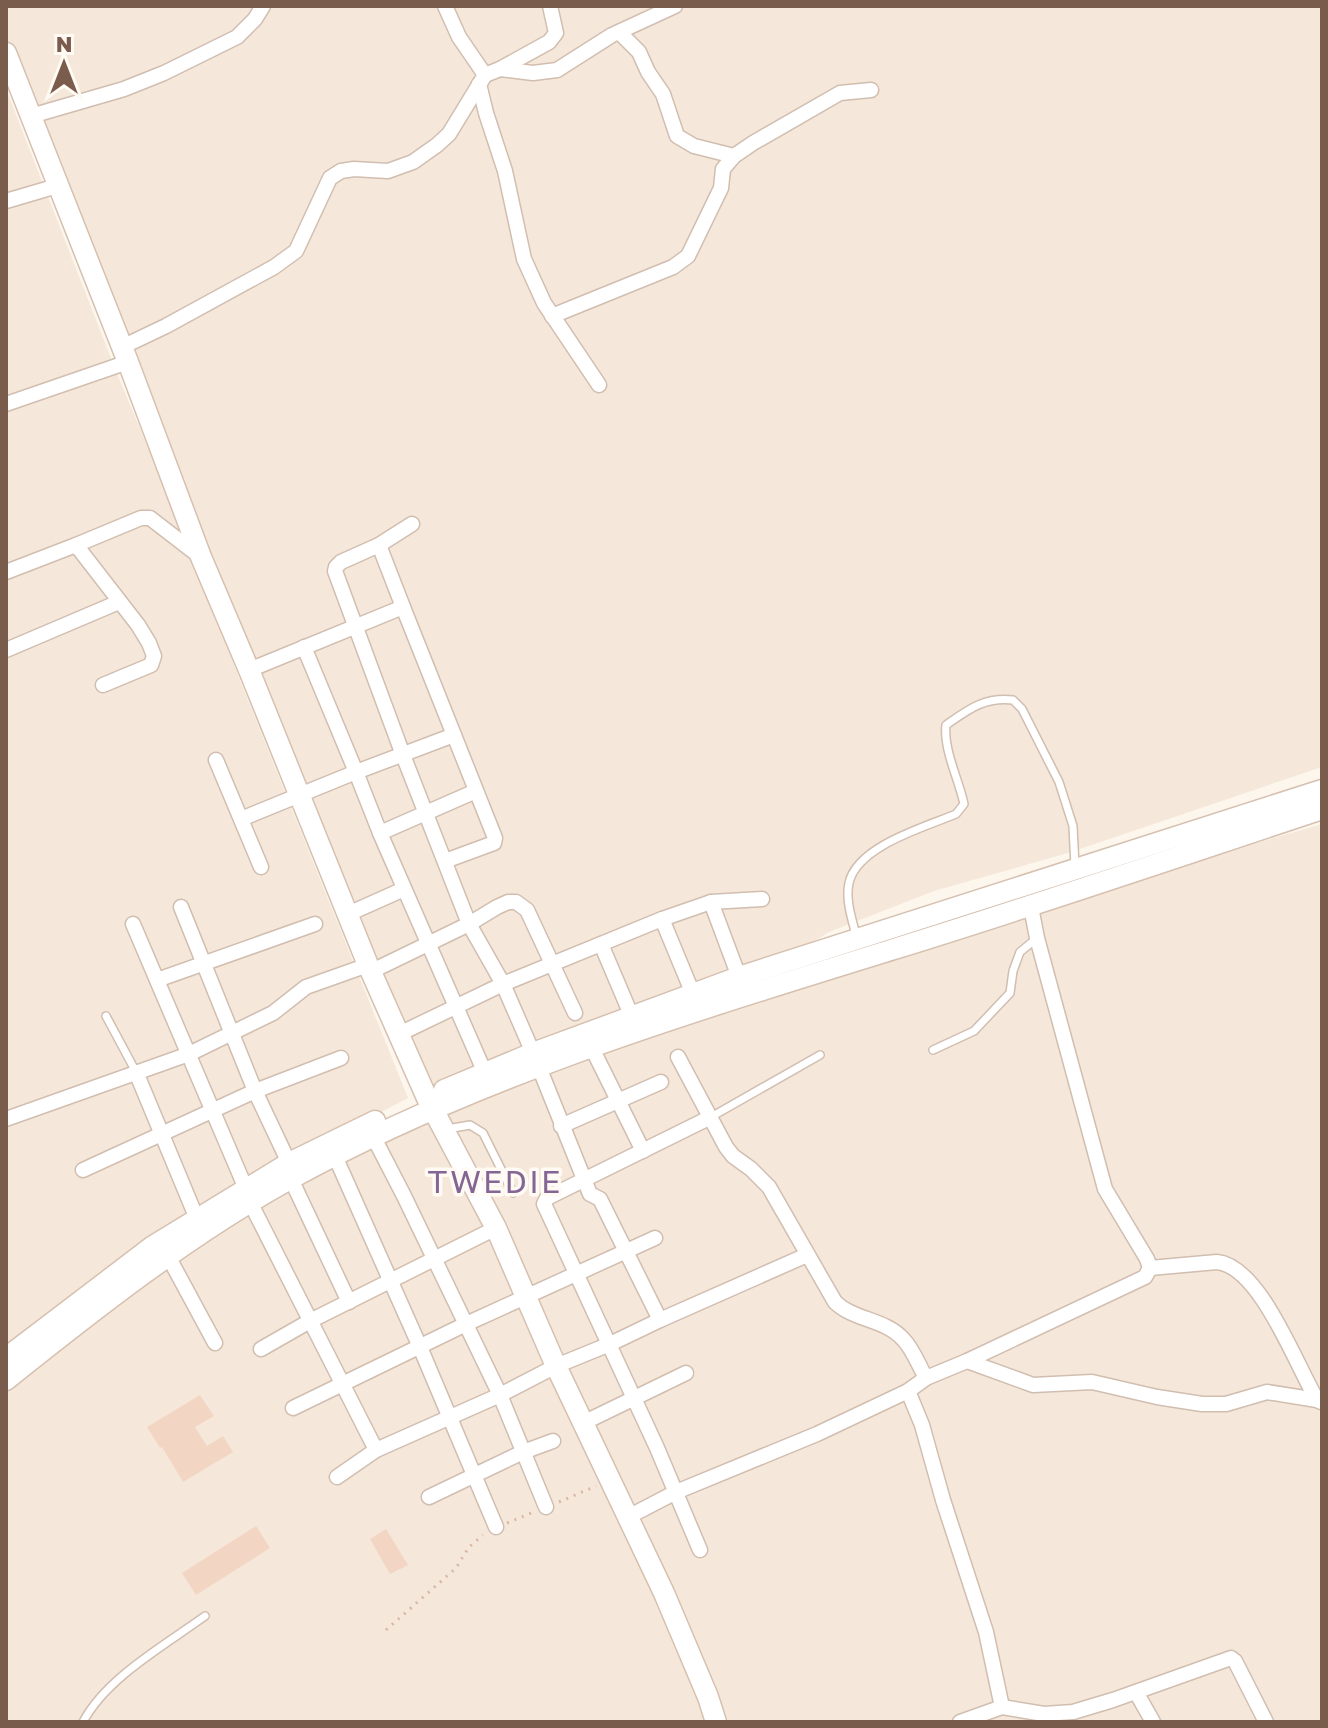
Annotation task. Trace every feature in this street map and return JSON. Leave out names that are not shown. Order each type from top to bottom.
[{"type":"street","points":[[31,116],[124,89],[176,67],[237,37],[263,6]]},
{"type":"street","points":[[445,6],[482,80],[486,113],[505,171],[524,259],[552,316],[599,385]]},
{"type":"street","points":[[6,404],[125,355],[166,326],[274,267],[296,251],[330,178],[341,171],[354,169],[388,171],[413,162],[437,145],[449,134],[482,80],[549,42],[556,33],[550,6]]},
{"type":"street","points":[[500,69],[533,73],[557,70],[619,32],[675,6]]},
{"type":"street","points":[[619,32],[639,52],[663,94],[677,136],[694,146],[734,156]]},
{"type":"street","points":[[6,53],[201,557],[370,968],[431,1103],[496,1228],[556,1366],[681,1630],[716,1722]]},
{"type":"street","points":[[552,316],[673,267],[688,256],[721,188],[723,169],[734,156],[840,93],[871,90]]},
{"type":"street","points":[[6,201],[57,186]]},
{"type":"street","points":[[6,572],[141,518],[150,518],[201,557]]},
{"type":"street","points":[[412,524],[379,545],[341,562],[335,571],[469,924],[503,984],[583,1180],[590,1194],[600,1199],[660,1320]]},
{"type":"street","points":[[76,545],[138,625],[154,656],[151,665],[103,685]]},
{"type":"street","points":[[379,545],[495,838],[494,843],[445,861]]},
{"type":"street","points":[[6,650],[119,602]]},
{"type":"street","points":[[249,670],[403,607]]},
{"type":"street","points":[[304,647],[380,833],[485,1073]]},
{"type":"street","points":[[241,819],[454,735]]},
{"type":"street","points":[[216,760],[261,867]]},
{"type":"street","points":[[6,1380],[248,1196],[367,1124],[431,1103],[632,1017],[739,977],[1322,790]]},
{"type":"street","points":[[380,833],[476,791]]},
{"type":"street","points":[[290,1171],[335,1156],[485,1073],[591,1046],[1031,907],[1322,809]]},
{"type":"street","points":[[348,914],[404,889]]},
{"type":"street","points":[[399,1034],[503,984],[662,919],[711,902],[762,899]]},
{"type":"street","points":[[6,1119],[189,1054],[273,1013],[306,987],[370,968],[469,924],[508,902],[516,902],[527,910],[575,1013]]},
{"type":"street","points":[[711,902],[739,977]]},
{"type":"street","points":[[181,907],[255,1091],[349,1302]]},
{"type":"street","points":[[628,1517],[676,1492],[817,1434],[908,1391],[926,1378],[1145,1277],[1150,1268],[1147,1259],[1105,1189],[1031,907]]},
{"type":"street","points":[[662,919],[693,994]]},
{"type":"street","points":[[133,924],[248,1196],[376,1450]]},
{"type":"street","points":[[157,980],[315,924]]},
{"type":"street","points":[[601,944],[632,1017]]},
{"type":"street","points":[[591,1046],[643,1151]]},
{"type":"street","points":[[678,1057],[709,1118],[733,1156],[769,1187],[835,1302],[843,1310],[881,1324],[902,1338],[926,1378]]},
{"type":"street","points":[[83,1170],[255,1091],[341,1058]]},
{"type":"street","points":[[136,1072],[197,1219]]},
{"type":"street","points":[[561,1126],[661,1082]]},
{"type":"street","points":[[700,1550],[610,1344],[544,1204],[547,1198],[709,1118]]},
{"type":"street","points":[[373,1136],[500,1395],[546,1507]]},
{"type":"street","points":[[335,1156],[496,1527]]},
{"type":"street","points":[[6,1358],[153,1246],[197,1219],[248,1196]]},
{"type":"street","points":[[261,1349],[310,1321],[496,1228]]},
{"type":"street","points":[[293,1408],[466,1324],[655,1238]]},
{"type":"street","points":[[337,1477],[376,1450],[807,1255]]},
{"type":"street","points":[[168,1256],[215,1343]]},
{"type":"street","points":[[1150,1268],[1217,1262],[1227,1263],[1237,1270],[1257,1290],[1320,1401]]},
{"type":"street","points":[[967,1361],[1033,1385],[1092,1382],[1202,1404],[1226,1404],[1267,1392],[1320,1401]]},
{"type":"street","points":[[583,1423],[686,1373]]},
{"type":"street","points":[[908,1391],[922,1425],[986,1632],[1002,1707]]},
{"type":"street","points":[[429,1497],[553,1441]]},
{"type":"street","points":[[960,1722],[1002,1707],[1044,1714],[1073,1712],[1231,1658],[1266,1722]]},
{"type":"street","points":[[1136,1692],[1153,1722]]},
{"type":"lane","points":[[858,939],[848,886],[853,871],[866,857],[886,844],[956,814],[964,804],[945,736],[946,725],[973,706],[998,698],[1013,700],[1022,709],[1059,782],[1073,826],[1075,870]]},
{"type":"lane","points":[[933,1050],[974,1031],[1010,993],[1020,952],[1037,938]]},
{"type":"lane","points":[[106,1016],[136,1072]]},
{"type":"lane","points":[[709,1118],[820,1055]]},
{"type":"lane","points":[[445,1130],[470,1125],[483,1133],[513,1193]]},
{"type":"lane","points":[[83,1722],[98,1698],[123,1675],[205,1616]]},
{"type":"path","points":[[386,1630],[456,1568],[469,1547],[496,1527],[610,1480]]},
{"type":"shaded area","points":[[6,6],[1322,6],[1322,767],[1068,853],[934,891],[829,932],[773,966],[528,1050],[426,1091],[6,38]]},
{"type":"shaded area","points":[[6,89],[408,1098],[319,1145],[6,1349]]},
{"type":"shaded area","points":[[1322,824],[1322,1722],[6,1722],[6,1388],[228,1218],[335,1159],[529,1074],[1191,862]]},
{"type":"building","points":[[200,1395],[214,1416],[195,1427],[207,1446],[223,1436],[233,1452],[183,1482],[147,1427]]},
{"type":"building","points":[[256,1526],[270,1548],[196,1595],[182,1573]]},
{"type":"building","points":[[386,1529],[408,1565],[390,1574],[370,1539]]},
{"type":"district","name":"TWEDIE","points":[[495,1182]]}]
